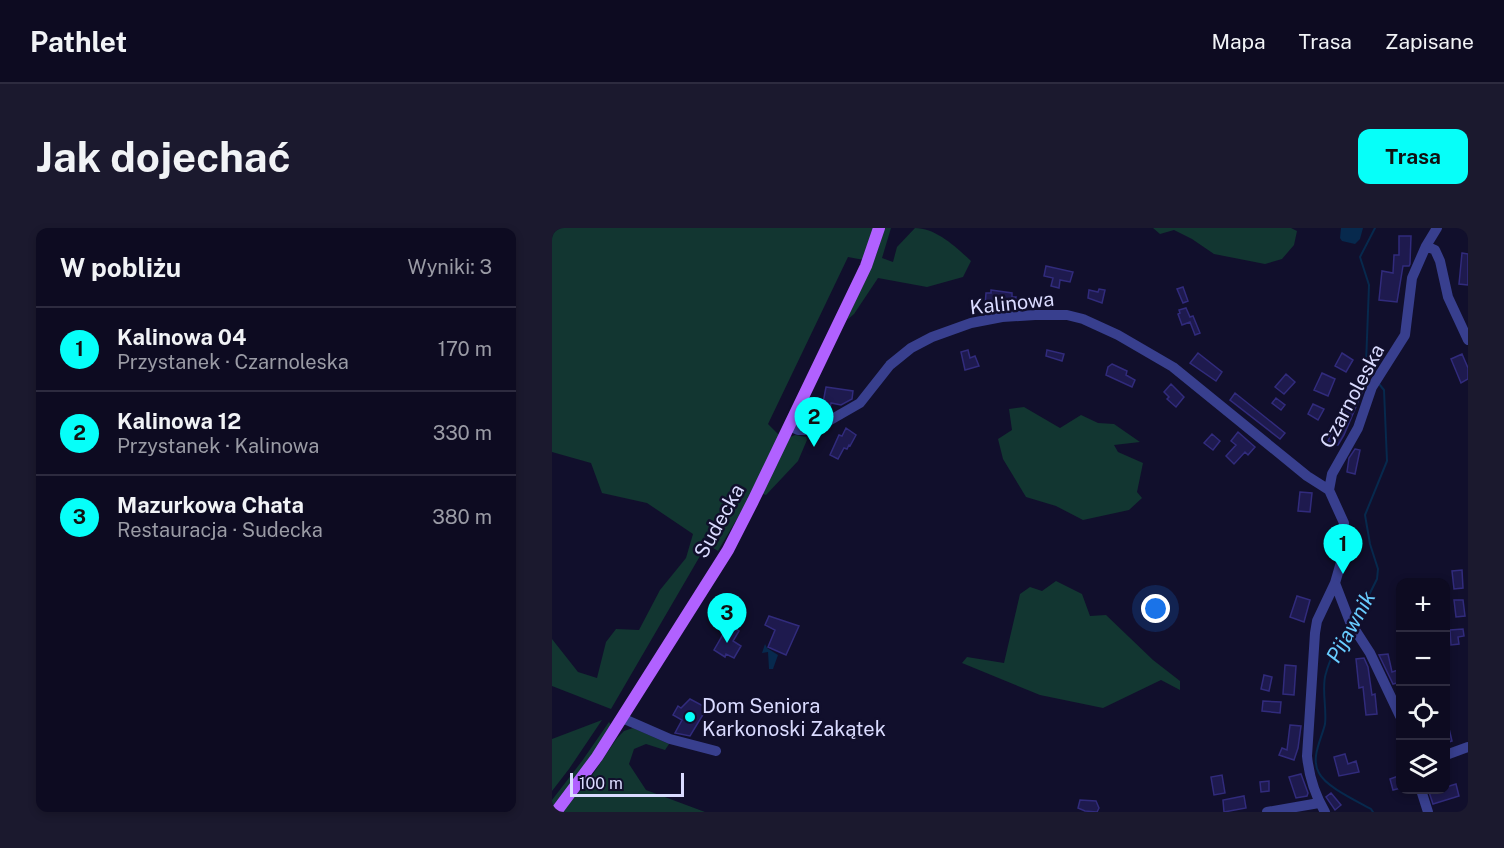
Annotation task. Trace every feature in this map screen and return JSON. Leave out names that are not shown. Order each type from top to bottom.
[{"type":"main road","name":"Sudecka","points":[[556,812],[597,757],[728,550],[866,266],[879,228]]},
{"type":"street","name":"Czarnoleska","points":[[1329,490],[1336,464],[1358,428],[1372,387],[1405,335],[1412,278],[1437,228]]},
{"type":"street","points":[[1426,246],[1435,250],[1440,261],[1448,297],[1468,340]]},
{"type":"street","name":"Kalinowa","points":[[789,426],[798,430],[813,430],[860,404],[890,365],[911,348],[932,337],[971,323],[1002,317],[1067,315],[1101,327],[1173,367],[1307,476],[1329,490]]},
{"type":"street","points":[[1267,812],[1322,808],[1308,770],[1311,672],[1317,621],[1335,583],[1344,552],[1344,523],[1329,490]]},
{"type":"street","points":[[1335,583],[1352,626],[1370,653],[1396,706]]},
{"type":"street","points":[[622,718],[670,739],[717,751]]},
{"type":"street","points":[[1450,754],[1468,747]]},
{"type":"street","points":[[1423,794],[1428,812]]},
{"type":"green space","points":[[552,228],[878,228],[864,260],[848,257],[768,424],[779,435],[745,505],[718,551],[707,544],[611,709],[552,686],[552,639],[578,672],[597,678],[606,642],[616,629],[639,630],[660,590],[686,558],[693,534],[647,503],[602,493],[591,463],[552,452]]},
{"type":"green space","points":[[885,228],[891,228],[882,258],[893,262],[897,247],[915,228],[938,235],[971,261],[963,277],[927,287],[878,278],[854,314],[847,320],[876,255]]},
{"type":"green space","points":[[1153,228],[1291,228],[1297,231],[1294,245],[1282,259],[1265,264],[1214,254],[1174,230],[1160,234]]},
{"type":"green space","points":[[1024,407],[1060,428],[1081,415],[1098,423],[1114,424],[1140,442],[1114,445],[1118,452],[1143,463],[1137,492],[1142,498],[1129,510],[1083,520],[1056,506],[1026,497],[1003,459],[998,439],[1012,430],[1009,409]]},
{"type":"green space","points":[[795,435],[806,437],[807,440],[798,461],[766,495],[763,494],[790,437]]},
{"type":"green space","points":[[1056,581],[1082,594],[1090,616],[1106,615],[1153,660],[1180,681],[1180,690],[1161,680],[1103,708],[1040,695],[962,663],[967,657],[1004,663],[1020,594],[1030,587],[1042,591]]},
{"type":"green space","points":[[602,720],[569,769],[552,791],[552,739]]},
{"type":"green space","points":[[609,722],[611,725],[595,753],[552,810],[552,800]]},
{"type":"green space","points":[[633,728],[669,744],[665,750],[646,744],[634,749],[629,764],[646,790],[705,812],[563,812],[593,774],[617,738],[624,731]]},
{"type":"water","points":[[1341,228],[1363,228],[1360,239],[1355,244],[1342,241]]},
{"type":"water","points":[[765,644],[778,655],[773,669],[769,669],[768,652],[762,653]]},
{"type":"building","points":[[1399,236],[1411,236],[1410,264],[1403,266],[1397,302],[1379,300],[1382,271],[1393,273],[1394,255],[1399,255]]},
{"type":"building","points":[[1462,253],[1468,254],[1468,285],[1459,284]]},
{"type":"building","points":[[1046,266],[1073,272],[1070,282],[1060,280],[1059,288],[1051,286],[1053,278],[1044,276]]},
{"type":"building","points":[[1183,287],[1188,301],[1183,303],[1177,289]]},
{"type":"building","points":[[1099,289],[1105,290],[1102,303],[1088,298],[1089,290],[1098,292]]},
{"type":"building","points":[[991,290],[1012,293],[1012,297],[1016,297],[1015,303],[1012,302],[1011,305],[994,304],[994,307],[985,306],[986,293],[991,293]]},
{"type":"building","points":[[1186,308],[1190,317],[1193,316],[1200,333],[1195,335],[1190,322],[1182,325],[1178,314],[1179,310]]},
{"type":"building","points":[[968,350],[970,358],[975,356],[979,366],[965,370],[961,352]]},
{"type":"building","points":[[1047,350],[1064,354],[1062,361],[1046,356]]},
{"type":"building","points":[[1198,353],[1222,372],[1216,381],[1190,363]]},
{"type":"building","points":[[1342,353],[1353,360],[1346,372],[1335,366]]},
{"type":"building","points":[[1462,354],[1468,368],[1468,379],[1461,383],[1451,359]]},
{"type":"building","points":[[1112,364],[1127,371],[1126,375],[1135,380],[1132,387],[1106,375],[1108,367]]},
{"type":"building","points":[[1322,373],[1335,379],[1328,396],[1314,390]]},
{"type":"building","points":[[1286,374],[1295,382],[1284,394],[1275,387]]},
{"type":"building","points":[[1171,384],[1184,397],[1176,407],[1167,399],[1169,397],[1164,392]]},
{"type":"building","points":[[826,387],[853,391],[852,399],[841,405],[831,403],[830,409],[822,408]]},
{"type":"building","points":[[1356,388],[1363,391],[1344,435],[1336,445],[1328,441],[1340,421],[1337,420],[1350,393],[1353,394]]},
{"type":"building","points":[[1235,393],[1285,433],[1280,439],[1230,400]]},
{"type":"building","points":[[1276,398],[1285,405],[1281,410],[1272,403]]},
{"type":"building","points":[[1313,404],[1324,409],[1318,420],[1308,414]]},
{"type":"building","points":[[846,428],[856,435],[838,459],[830,455],[839,435],[842,436]]},
{"type":"building","points":[[1238,432],[1255,447],[1248,455],[1245,452],[1234,464],[1226,456],[1236,445],[1231,441]]},
{"type":"building","points":[[1212,434],[1220,441],[1213,450],[1204,443]]},
{"type":"building","points":[[1355,449],[1360,450],[1355,474],[1347,472],[1349,458]]},
{"type":"building","points":[[1300,492],[1312,493],[1310,512],[1298,511]]},
{"type":"building","points":[[1462,570],[1463,588],[1454,589],[1452,571]]},
{"type":"building","points":[[1297,596],[1310,600],[1304,622],[1290,617]]},
{"type":"building","points":[[1454,600],[1463,600],[1465,616],[1456,617]]},
{"type":"building","points":[[769,616],[799,626],[786,655],[768,647],[775,630],[765,625]]},
{"type":"building","points":[[729,624],[739,631],[733,641],[741,646],[734,658],[726,654],[725,657],[714,650]]},
{"type":"building","points":[[1463,629],[1464,636],[1458,637],[1459,644],[1451,645],[1450,630]]},
{"type":"building","points":[[1388,654],[1392,672],[1396,671],[1396,683],[1393,684],[1379,655]]},
{"type":"building","points":[[1364,658],[1368,667],[1372,695],[1375,694],[1377,714],[1366,715],[1363,687],[1359,688],[1356,659]]},
{"type":"building","points":[[1285,665],[1296,666],[1294,695],[1283,694]]},
{"type":"building","points":[[1264,675],[1272,677],[1269,691],[1261,689]]},
{"type":"building","name":"Dom Seniora Karkonoski Zakątek","points":[[690,699],[707,708],[690,736],[675,733],[682,720],[673,715],[678,706],[681,708]]},
{"type":"building","points":[[1263,701],[1281,702],[1280,713],[1262,711]]},
{"type":"building","points":[[1290,725],[1301,726],[1294,760],[1279,755],[1282,748],[1287,750]]},
{"type":"building","points":[[1345,754],[1348,764],[1356,761],[1359,772],[1339,776],[1334,757]]},
{"type":"building","points":[[1301,774],[1308,793],[1307,796],[1296,798],[1289,777]]},
{"type":"building","points":[[1222,775],[1225,793],[1214,795],[1211,777]]},
{"type":"building","points":[[1396,777],[1396,789],[1393,790],[1390,779]]},
{"type":"building","points":[[1269,781],[1269,791],[1261,792],[1260,782]]},
{"type":"building","points":[[1456,784],[1459,796],[1433,804],[1430,794],[1450,794],[1450,786]]},
{"type":"building","points":[[1331,793],[1341,805],[1335,810],[1326,797]]},
{"type":"building","points":[[1244,796],[1246,808],[1224,812],[1223,800]]},
{"type":"building","points":[[1080,800],[1096,801],[1099,808],[1097,812],[1078,808]]},
{"type":"waterway","name":"Pijawnik","points":[[1372,376],[1366,364],[1369,285],[1360,257],[1375,228]]},
{"type":"waterway","name":"Pijawnik","points":[[1353,621],[1377,579],[1378,569],[1370,544],[1365,515],[1387,461],[1384,390],[1379,384]]},
{"type":"waterway","name":"Pijawnik","points":[[1348,628],[1332,656],[1325,679],[1325,724],[1316,761],[1319,773],[1328,783],[1373,812]]},
{"type":"place","name":"Kalinowa 12","points":[[814,447]]},
{"type":"place","name":"Kalinowa 04","points":[[1343,574]]},
{"type":"place","name":"Mazurkowa Chata","points":[[727,643]]},
{"type":"place","name":"Dom Seniora Karkonoski Zakątek","points":[[690,717]]}]
